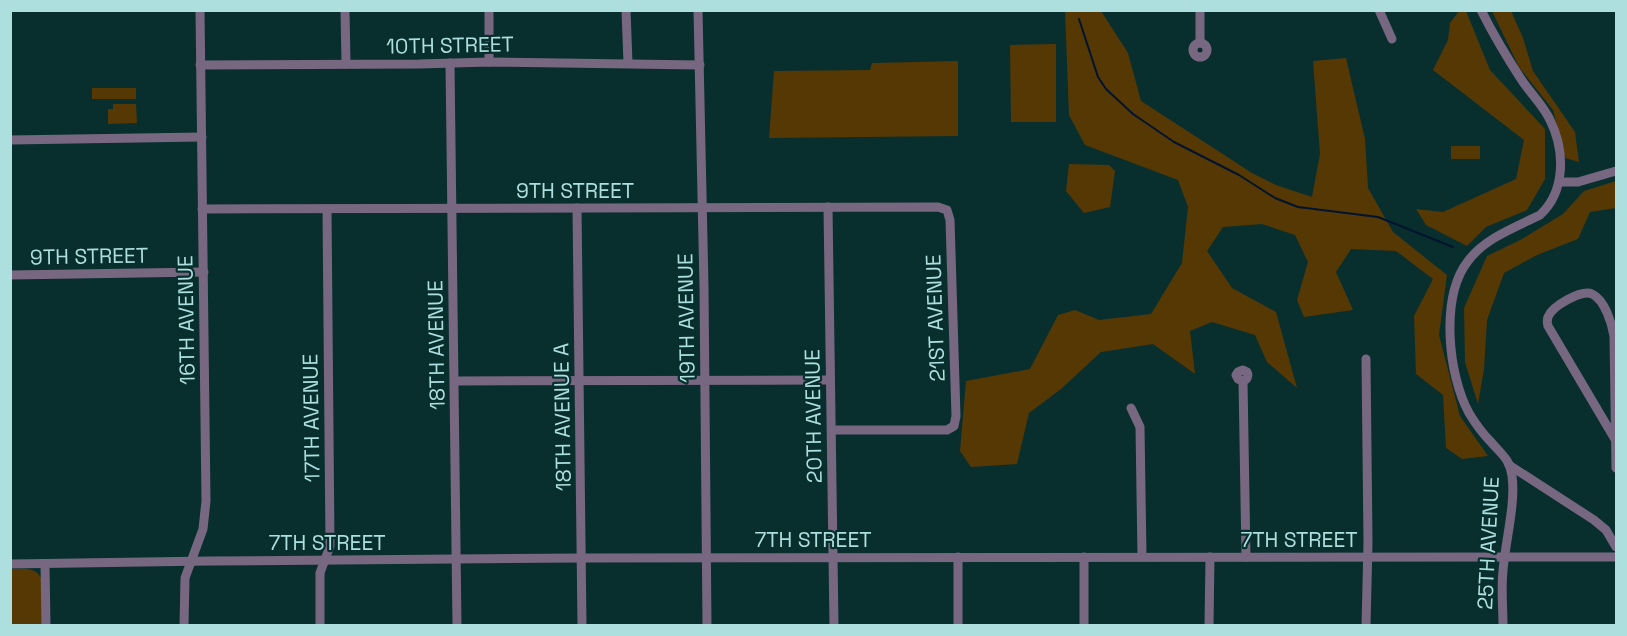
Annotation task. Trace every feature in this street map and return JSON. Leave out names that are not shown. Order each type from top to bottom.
[{"type":"street","name":"16TH AVENUE","points":[[184,626],[185,578],[203,529],[206,501],[200,10]]},
{"type":"street","points":[[345,10],[346,64]]},
{"type":"street","points":[[489,10],[489,62]]},
{"type":"street","points":[[626,10],[628,63]]},
{"type":"street","name":"19TH AVENUE","points":[[698,10],[707,626]]},
{"type":"street","points":[[1200,10],[1200,43]]},
{"type":"street","points":[[1379,10],[1392,39]]},
{"type":"street","name":"25TH AVENUE","points":[[1481,10],[1520,78],[1550,119],[1561,162],[1559,182],[1552,201],[1540,215],[1489,241],[1468,260],[1452,295],[1452,359],[1456,381],[1469,413],[1492,444],[1504,455],[1512,476],[1503,572],[1503,626]]},
{"type":"street","name":"10TH STREET","points":[[200,64],[489,62],[700,65]]},
{"type":"street","name":"18TH AVENUE","points":[[450,63],[457,626]]},
{"type":"street","points":[[10,140],[202,137]]},
{"type":"street","points":[[1559,182],[1578,182],[1617,171]]},
{"type":"street","name":"20TH AVENUE","points":[[828,207],[834,626]]},
{"type":"street","name":"9TH STREET","points":[[202,209],[938,207],[947,210]]},
{"type":"street","name":"18TH AVENUE A","points":[[577,208],[582,626]]},
{"type":"street","name":"17TH AVENUE","points":[[320,626],[320,573],[330,546],[327,209]]},
{"type":"street","name":"21ST AVENUE","points":[[832,430],[947,430],[954,426],[956,416],[950,220],[947,210]]},
{"type":"street","name":"9TH STREET","points":[[10,275],[204,272]]},
{"type":"street","points":[[1616,441],[1548,326],[1551,312],[1581,293],[1592,293],[1599,300],[1608,314],[1612,328],[1617,468]]},
{"type":"street","points":[[1366,359],[1366,626]]},
{"type":"street","points":[[455,381],[830,380]]},
{"type":"street","points":[[1243,381],[1246,557]]},
{"type":"street","points":[[1131,408],[1140,427],[1142,557]]},
{"type":"street","points":[[1509,465],[1594,520],[1606,530],[1617,547]]},
{"type":"street","points":[[958,557],[958,626]]},
{"type":"street","points":[[1084,557],[1084,626]]},
{"type":"street","points":[[1209,626],[1210,557]]},
{"type":"street","name":"7TH STREET","points":[[10,564],[582,558],[1617,557]]},
{"type":"street","points":[[45,564],[46,626]]},
{"type":"shaded area","points":[[1065,11],[1101,11],[1128,53],[1141,101],[1252,173],[1276,185],[1312,197],[1320,154],[1313,61],[1346,58],[1365,139],[1368,188],[1393,232],[1447,275],[1439,335],[1460,416],[1488,456],[1462,459],[1446,448],[1443,395],[1416,374],[1414,316],[1433,279],[1396,251],[1351,249],[1336,272],[1353,310],[1304,317],[1297,300],[1308,262],[1295,235],[1262,224],[1223,227],[1207,251],[1232,288],[1276,312],[1297,388],[1267,362],[1255,335],[1212,322],[1190,331],[1195,374],[1153,344],[1101,352],[1061,389],[1029,413],[1017,464],[971,467],[960,451],[966,381],[1030,369],[1058,315],[1075,310],[1099,320],[1151,314],[1182,263],[1188,207],[1178,180],[1085,145],[1069,115]]},
{"type":"shaded area","points":[[1459,11],[1466,11],[1490,70],[1545,129],[1545,179],[1527,210],[1486,227],[1467,246],[1426,225],[1416,209],[1443,212],[1516,179],[1524,140],[1433,70],[1448,40],[1450,23]]},
{"type":"shaded area","points":[[1492,11],[1511,11],[1523,38],[1533,71],[1575,132],[1579,162],[1565,158],[1553,110],[1519,67]]},
{"type":"shaded area","points":[[1056,44],[1056,122],[1011,122],[1010,45]]},
{"type":"shaded area","points":[[958,61],[958,136],[769,138],[774,71],[870,70],[872,63]]},
{"type":"shaded area","points":[[92,88],[136,88],[136,99],[92,99]]},
{"type":"shaded area","points":[[113,104],[136,104],[137,123],[108,124],[108,109],[113,109]]},
{"type":"shaded area","points":[[1451,146],[1480,146],[1480,159],[1451,159]]},
{"type":"shaded area","points":[[1069,164],[1109,165],[1115,171],[1110,207],[1084,213],[1066,191]]},
{"type":"shaded area","points":[[1616,181],[1616,208],[1590,212],[1578,239],[1537,255],[1504,273],[1487,320],[1484,369],[1478,404],[1465,362],[1464,308],[1487,256],[1522,239],[1563,214],[1584,191]]},
{"type":"shaded area","points":[[10,569],[29,569],[40,576],[42,580],[42,625],[11,625]]},
{"type":"waterway","points":[[1079,19],[1098,77],[1106,89],[1133,114],[1174,142],[1239,175],[1275,198],[1298,207],[1378,217],[1453,247]]}]
